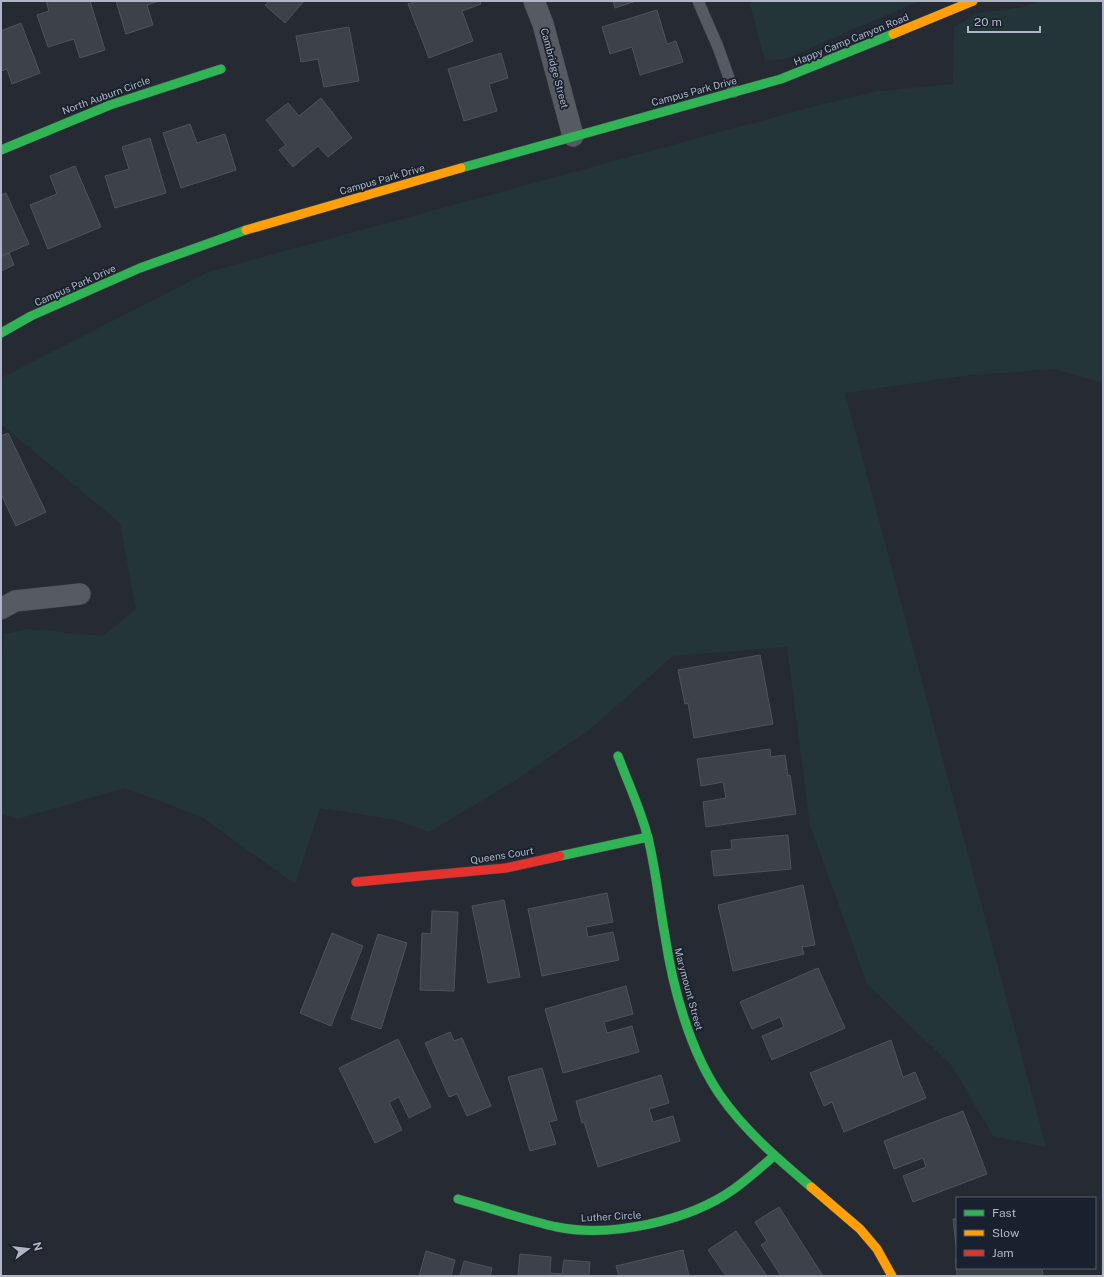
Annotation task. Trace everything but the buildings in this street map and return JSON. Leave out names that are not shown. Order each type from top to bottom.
[{"type":"street","name":"Cambridge Street","points":[[534,1],[543,24],[573,136]]},
{"type":"street","name":"Happy Camp Canyon Road","points":[[781,79],[836,58],[973,1]]},
{"type":"street","name":"North Auburn Circle","points":[[1,150],[43,130],[165,85],[221,69]]},
{"type":"street","name":"Campus Park Drive","points":[[1,332],[31,316],[140,268],[240,232],[573,136],[781,79]]},
{"type":"street","points":[[1,609],[15,601],[80,594]]},
{"type":"street","name":"Marymount Street","points":[[618,756],[648,837],[658,889],[665,938],[685,1023],[701,1062],[720,1095],[748,1130],[774,1156],[860,1229],[877,1249],[892,1276]]},
{"type":"street","name":"Queens Court","points":[[356,882],[506,868],[648,837]]},
{"type":"street","name":"Luther Circle","points":[[458,1198],[558,1227],[584,1229],[632,1228],[682,1215],[707,1205],[734,1189],[774,1156]]},
{"type":"lane","points":[[698,1],[718,47],[734,92]]},
{"type":"shaded area","points":[[749,1],[919,1],[785,59],[765,61]]},
{"type":"shaded area","points":[[1040,1],[1103,1],[1103,383],[1055,369],[963,376],[845,393],[1046,1147],[993,1136],[952,1066],[867,984],[810,825],[787,647],[673,656],[589,730],[513,782],[429,832],[397,820],[320,808],[295,884],[202,817],[125,788],[18,819],[1,814],[1,676],[4,634],[28,629],[103,636],[136,609],[120,523],[1,424],[1,378],[208,272],[812,107],[878,91],[953,84],[954,27],[978,13],[1023,7]]},
{"type":"traffic: fast","points":[[461,168],[781,79],[893,34]]},
{"type":"traffic: fast","points":[[1,150],[110,105],[221,69]]},
{"type":"traffic: fast","points":[[1,333],[31,316],[140,268],[246,230]]},
{"type":"traffic: fast","points":[[618,756],[638,807],[648,838],[668,956],[684,1019],[700,1059],[709,1078],[740,1121],[774,1155],[811,1187]]},
{"type":"traffic: fast","points":[[560,856],[648,837]]},
{"type":"traffic: fast","points":[[458,1199],[557,1227],[578,1230],[625,1228],[672,1218],[695,1210],[716,1200],[734,1189],[774,1156]]},
{"type":"traffic: slow","points":[[893,34],[973,1]]},
{"type":"traffic: slow","points":[[246,230],[461,168]]},
{"type":"traffic: slow","points":[[811,1187],[860,1229],[877,1249],[892,1276]]},
{"type":"traffic: jam","points":[[356,882],[506,868],[560,856]]}]
